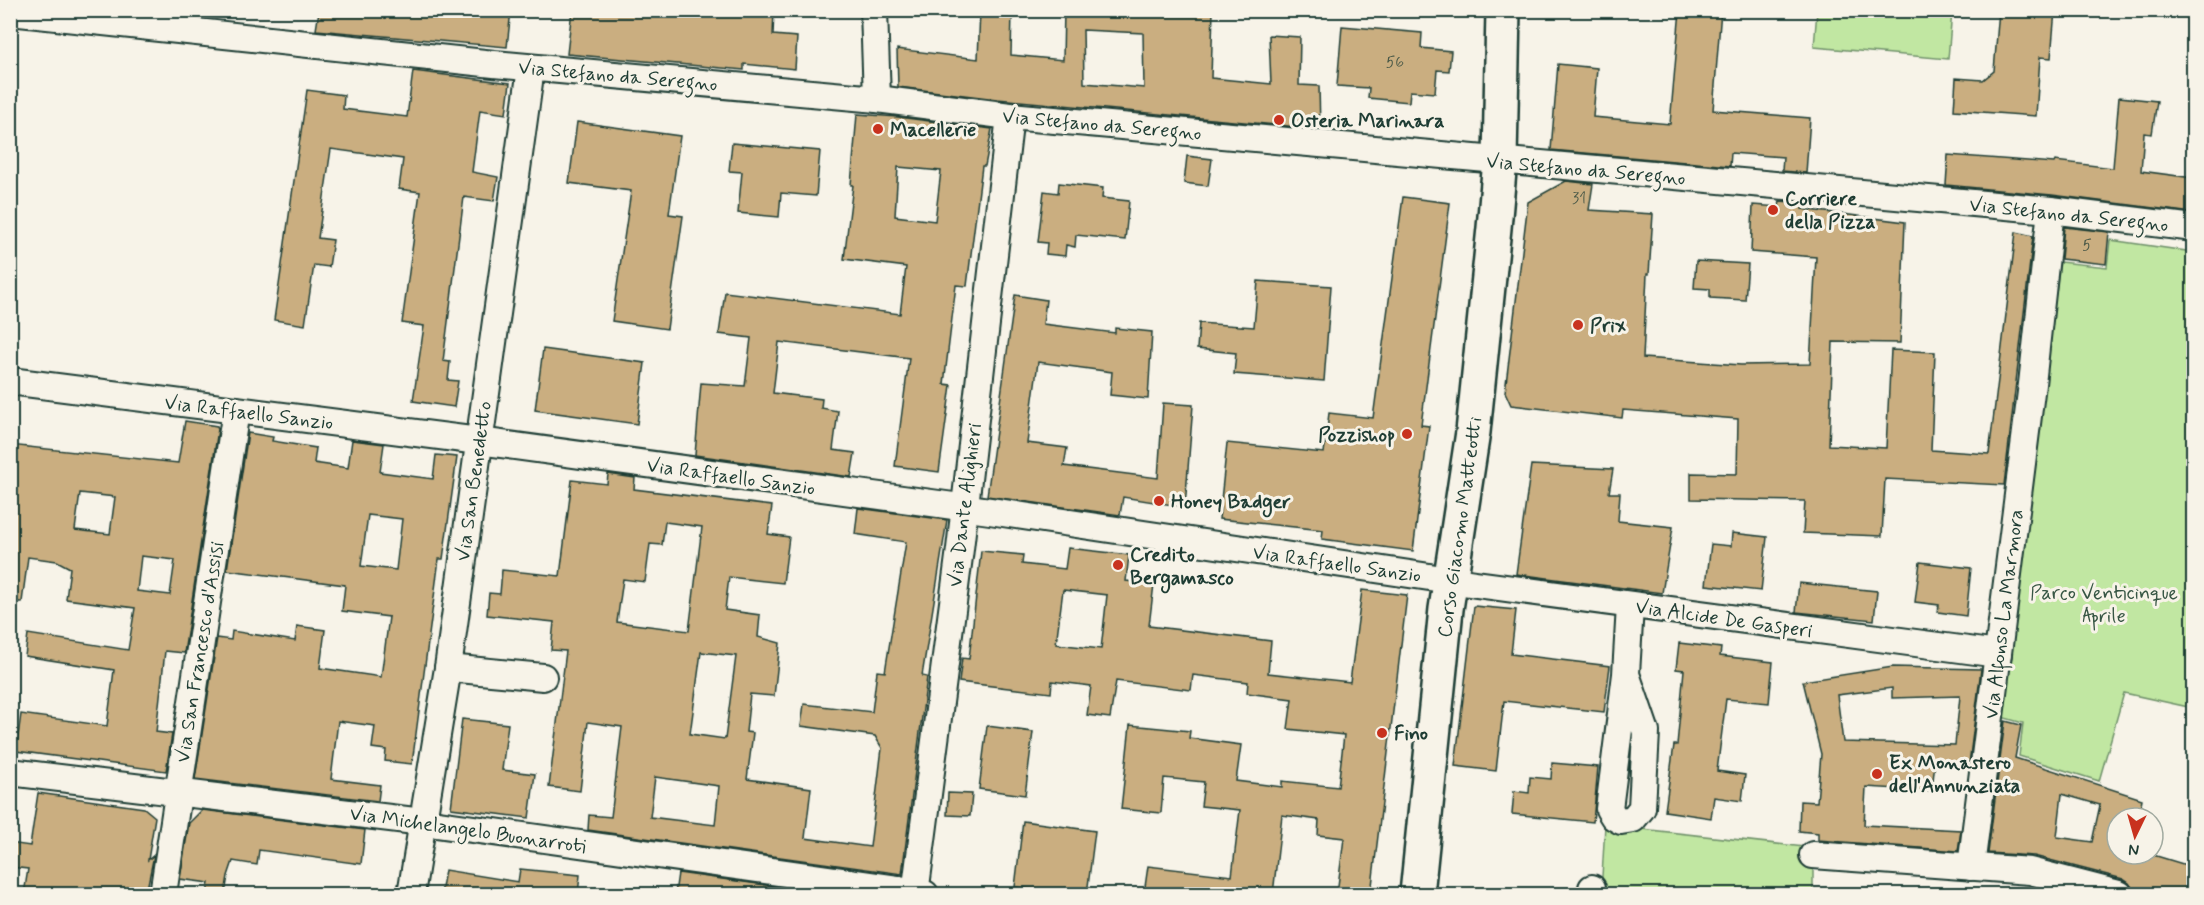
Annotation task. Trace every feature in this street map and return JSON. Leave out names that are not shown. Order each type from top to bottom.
[{"type":"main road","name":"Corso Giacomo Matteotti","points":[[1417,894],[1450,580],[1473,432],[1500,160],[1503,10]]},
{"type":"street","points":[[874,10],[877,99]]},
{"type":"street","name":"Via Stefano da Seregno","points":[[10,12],[531,68],[877,99],[1010,116],[2051,210],[2193,228]]},
{"type":"street","name":"Via San Benedetto","points":[[411,894],[448,668],[531,68]]},
{"type":"street","name":"Via Dante Alighieri","points":[[918,893],[1010,116]]},
{"type":"street","name":"Via Alfonso La Marmora","points":[[1971,867],[2051,210]]},
{"type":"street","name":"Via Raffaello Sanzio","points":[[10,381],[479,441],[964,508],[1450,580]]},
{"type":"street","name":"Via San Francesco d'Assisi","points":[[163,894],[236,410]]},
{"type":"street","name":"Via Alcide De Gasperi","points":[[1450,580],[1998,654]]},
{"type":"street","points":[[1626,674],[1630,606]]},
{"type":"street","points":[[448,668],[543,677]]},
{"type":"street","name":"Via Michelangelo Buonarroti","points":[[10,772],[423,822],[918,893]]},
{"type":"street","points":[[1813,855],[2030,871],[2119,894]]},
{"type":"green space","points":[[1817,11],[1952,11],[1948,59],[1814,47]]},
{"type":"green space","name":"Parco Venticinque Aprile","points":[[2110,240],[2193,252],[2193,708],[2124,693],[2099,781],[2019,756],[2023,723],[1998,716],[2060,262],[2107,267]]},
{"type":"green space","points":[[1605,825],[1813,848],[1813,894],[1601,894]]},
{"type":"building","points":[[511,10],[507,47],[316,30],[319,11]]},
{"type":"building","points":[[572,10],[665,10],[705,14],[706,10],[774,10],[773,35],[797,37],[795,69],[744,64],[744,70],[567,54]]},
{"type":"building","points":[[980,10],[1012,10],[1011,55],[1063,60],[1064,10],[1213,10],[1211,78],[1271,84],[1269,35],[1300,37],[1299,85],[1319,86],[1320,129],[997,99],[898,87],[897,49],[978,59]],"holes":[[[1083,30],[1143,33],[1144,88],[1084,83]]]},
{"type":"building","points":[[1680,10],[1721,10],[1713,110],[1810,118],[1806,173],[1782,171],[1783,157],[1731,153],[1730,166],[1551,150],[1558,64],[1597,68],[1593,117],[1670,124]]},
{"type":"building","points":[[1999,10],[2055,10],[2051,58],[2040,57],[2036,116],[1954,110],[1956,78],[1983,80],[1994,71]]},
{"type":"building","points":[[1342,26],[1422,33],[1421,48],[1451,51],[1449,71],[1437,70],[1435,93],[1410,91],[1409,102],[1368,98],[1369,88],[1337,86]]},
{"type":"building","points":[[413,71],[510,83],[506,114],[480,110],[472,172],[498,177],[494,201],[464,197],[443,361],[450,362],[448,380],[458,381],[454,407],[413,401],[424,326],[402,323],[420,192],[399,189],[403,159],[331,149],[318,238],[333,240],[329,267],[314,265],[305,325],[274,320],[307,90],[344,95],[343,109],[407,117]]},
{"type":"building","points":[[2119,97],[2157,101],[2152,134],[2144,133],[2141,171],[2193,178],[2193,213],[2052,195],[1946,185],[1948,155],[2054,163],[2055,161],[2113,168]]},
{"type":"building","points":[[857,114],[992,129],[985,166],[982,166],[967,286],[956,285],[944,384],[951,385],[939,472],[895,466],[909,358],[779,342],[773,393],[822,399],[821,408],[838,411],[833,450],[855,453],[851,477],[695,455],[701,383],[745,386],[751,338],[719,334],[725,292],[900,314],[906,267],[844,259],[853,185],[851,185]],"holes":[[[898,167],[941,171],[935,221],[895,216]]]},
{"type":"building","points":[[577,122],[680,136],[669,214],[683,216],[667,329],[612,321],[631,191],[569,183]]},
{"type":"building","points":[[732,143],[820,151],[816,196],[781,193],[779,217],[738,213],[742,172],[729,171]]},
{"type":"building","points":[[1187,156],[1212,159],[1208,186],[1184,183]]},
{"type":"building","points":[[1566,181],[1593,184],[1589,210],[1653,214],[1649,274],[1647,274],[1643,358],[1741,365],[1810,364],[1816,257],[1751,252],[1753,205],[1779,207],[1780,201],[1803,203],[1802,209],[1905,222],[1900,343],[1833,342],[1829,445],[1886,448],[1891,350],[1935,352],[1931,450],[1989,454],[2016,232],[2033,236],[2004,485],[1885,479],[1882,536],[1803,533],[1805,501],[1691,499],[1691,473],[1737,474],[1738,419],[1623,410],[1622,418],[1511,405],[1505,392],[1528,202]]},
{"type":"building","points":[[1059,183],[1103,188],[1102,198],[1129,201],[1125,240],[1076,235],[1075,247],[1066,245],[1065,256],[1046,254],[1047,243],[1038,242],[1044,191],[1058,193]]},
{"type":"building","points":[[1403,197],[1450,203],[1421,425],[1429,426],[1413,551],[1322,539],[1323,530],[1219,519],[1227,443],[1324,453],[1329,413],[1373,418]]},
{"type":"building","points":[[2064,227],[2109,232],[2106,264],[2061,259]]},
{"type":"building","points":[[1696,261],[1748,264],[1745,300],[1710,298],[1710,289],[1694,288]]},
{"type":"building","points":[[1258,281],[1331,286],[1324,381],[1234,374],[1236,353],[1197,349],[1199,323],[1254,327]]},
{"type":"building","points":[[1015,295],[1046,300],[1043,324],[1115,333],[1115,328],[1152,332],[1148,399],[1110,395],[1112,372],[1038,362],[1027,443],[1067,448],[1064,466],[1158,478],[1163,403],[1193,405],[1185,507],[1123,497],[1120,515],[987,496]]},
{"type":"building","points":[[543,349],[645,363],[637,424],[535,410]]},
{"type":"building","points":[[185,421],[217,426],[184,653],[165,651],[156,732],[172,734],[166,771],[16,751],[21,714],[107,726],[114,670],[25,656],[28,634],[128,650],[135,608],[66,599],[70,568],[57,561],[28,557],[22,602],[10,602],[10,445],[178,463]],"holes":[[[80,493],[115,497],[110,534],[75,530]],[[141,556],[175,560],[170,595],[137,591]]]},
{"type":"building","points":[[248,433],[273,437],[272,441],[316,448],[314,463],[348,468],[352,440],[384,444],[380,472],[433,479],[436,455],[457,457],[443,559],[439,559],[412,764],[385,761],[386,750],[372,748],[375,726],[338,721],[331,779],[380,785],[378,801],[195,779],[217,638],[231,640],[232,631],[295,641],[297,626],[325,630],[320,668],[381,677],[389,617],[342,611],[345,585],[227,570]],"holes":[[[368,515],[402,519],[396,570],[361,566]]]},
{"type":"building","points":[[1531,465],[1613,469],[1609,493],[1620,493],[1618,521],[1673,527],[1662,593],[1516,574]]},
{"type":"building","points":[[608,474],[635,478],[634,489],[772,506],[768,534],[789,537],[783,583],[729,577],[725,610],[760,615],[758,637],[780,643],[774,696],[750,694],[746,732],[753,733],[747,779],[811,788],[805,838],[870,847],[882,748],[875,736],[801,726],[804,704],[872,712],[877,671],[885,672],[906,542],[855,534],[858,508],[947,520],[922,676],[927,677],[902,874],[588,830],[589,815],[611,817],[622,727],[588,722],[580,791],[549,787],[566,651],[551,650],[554,622],[487,615],[489,593],[500,594],[502,570],[560,576],[572,480],[607,484]],"holes":[[[665,522],[702,527],[689,631],[617,622],[623,579],[645,582],[650,544],[662,545]],[[701,652],[736,656],[725,739],[690,734]],[[655,777],[719,786],[715,825],[650,817]]]},
{"type":"building","points":[[1732,533],[1767,537],[1761,591],[1706,585],[1711,544],[1731,546]]},
{"type":"building","points":[[1068,548],[1129,555],[1126,581],[1154,584],[1149,626],[1271,641],[1268,673],[1350,682],[1362,590],[1407,595],[1371,894],[1337,894],[1344,838],[1318,835],[1319,820],[1282,815],[1273,894],[1144,894],[1148,866],[1232,876],[1240,810],[1201,806],[1204,782],[1164,778],[1161,813],[1121,809],[1130,725],[1190,731],[1189,738],[1241,745],[1236,781],[1282,787],[1282,781],[1338,787],[1344,735],[1288,729],[1292,699],[1247,693],[1248,682],[1193,675],[1191,690],[1116,681],[1110,718],[1087,715],[1091,686],[1052,681],[1051,693],[959,682],[962,658],[969,659],[981,551],[1023,555],[1022,564],[1065,569]],"holes":[[[1063,590],[1107,595],[1101,649],[1056,644]]]},
{"type":"building","points":[[1920,562],[1971,568],[1966,616],[1938,612],[1939,605],[1915,602]]},
{"type":"building","points":[[1799,583],[1877,591],[1874,620],[1796,612]]},
{"type":"building","points":[[1474,606],[1516,610],[1511,654],[1610,666],[1604,712],[1504,701],[1496,771],[1455,766]]},
{"type":"building","points":[[1679,643],[1721,648],[1720,656],[1773,662],[1769,703],[1726,699],[1717,771],[1745,775],[1742,801],[1714,797],[1711,818],[1665,811],[1674,745],[1677,745],[1684,670],[1676,669]]},
{"type":"building","name":"Ex Monastero dell'Annunziata","points":[[1893,667],[1981,669],[1969,764],[1935,761],[1932,791],[1866,787],[1864,825],[1961,830],[1958,851],[1818,840],[1818,833],[1799,831],[1800,801],[1817,802],[1821,754],[1803,681]],"holes":[[[1892,688],[1892,698],[1960,696],[1955,745],[1843,742],[1837,695]]]},
{"type":"building","points":[[462,719],[508,724],[502,770],[535,774],[529,818],[451,808]]},
{"type":"building","points":[[2005,721],[2021,725],[2015,758],[2142,799],[2141,806],[2105,806],[2105,866],[2165,866],[2165,859],[2193,867],[2193,894],[2149,894],[2133,889],[2123,879],[2034,856],[1988,853]],"holes":[[[2062,794],[2100,805],[2092,842],[2057,837]]]},
{"type":"building","points":[[987,726],[1033,732],[1025,795],[979,789]]},
{"type":"building","points":[[1552,763],[1598,767],[1593,822],[1512,814],[1514,791],[1529,793],[1530,777],[1551,779]]},
{"type":"building","points":[[38,793],[144,808],[155,817],[148,860],[154,855],[146,894],[24,894],[28,869],[10,867],[10,843],[30,846]]},
{"type":"building","points":[[948,793],[972,794],[970,816],[947,815]]},
{"type":"building","points":[[202,810],[365,830],[361,864],[259,850],[257,865],[233,861],[225,894],[207,894],[209,883],[180,879],[189,823]]},
{"type":"building","points":[[1023,821],[1095,831],[1087,894],[1015,887]]},
{"type":"building","points":[[520,869],[580,875],[578,894],[441,894],[445,870],[518,882]]},
{"type":"building","points":[[678,873],[830,894],[675,894]]},
{"type":"place","name":"Osteria Marinara","points":[[1279,120]]},
{"type":"place","name":"Macellerie","points":[[878,129]]},
{"type":"place","name":"Corriere della Pizza","points":[[1773,210]]},
{"type":"place","name":"Prix","points":[[1578,325]]},
{"type":"place","name":"Pozzishop","points":[[1407,434]]},
{"type":"place","name":"Honey Badger","points":[[1159,501]]},
{"type":"place","name":"Credito Bergamasco","points":[[1118,565]]},
{"type":"place","name":"Fino","points":[[1382,733]]},
{"type":"place","name":"Ex Monastero dell'Annunziata","points":[[1877,774]]}]
